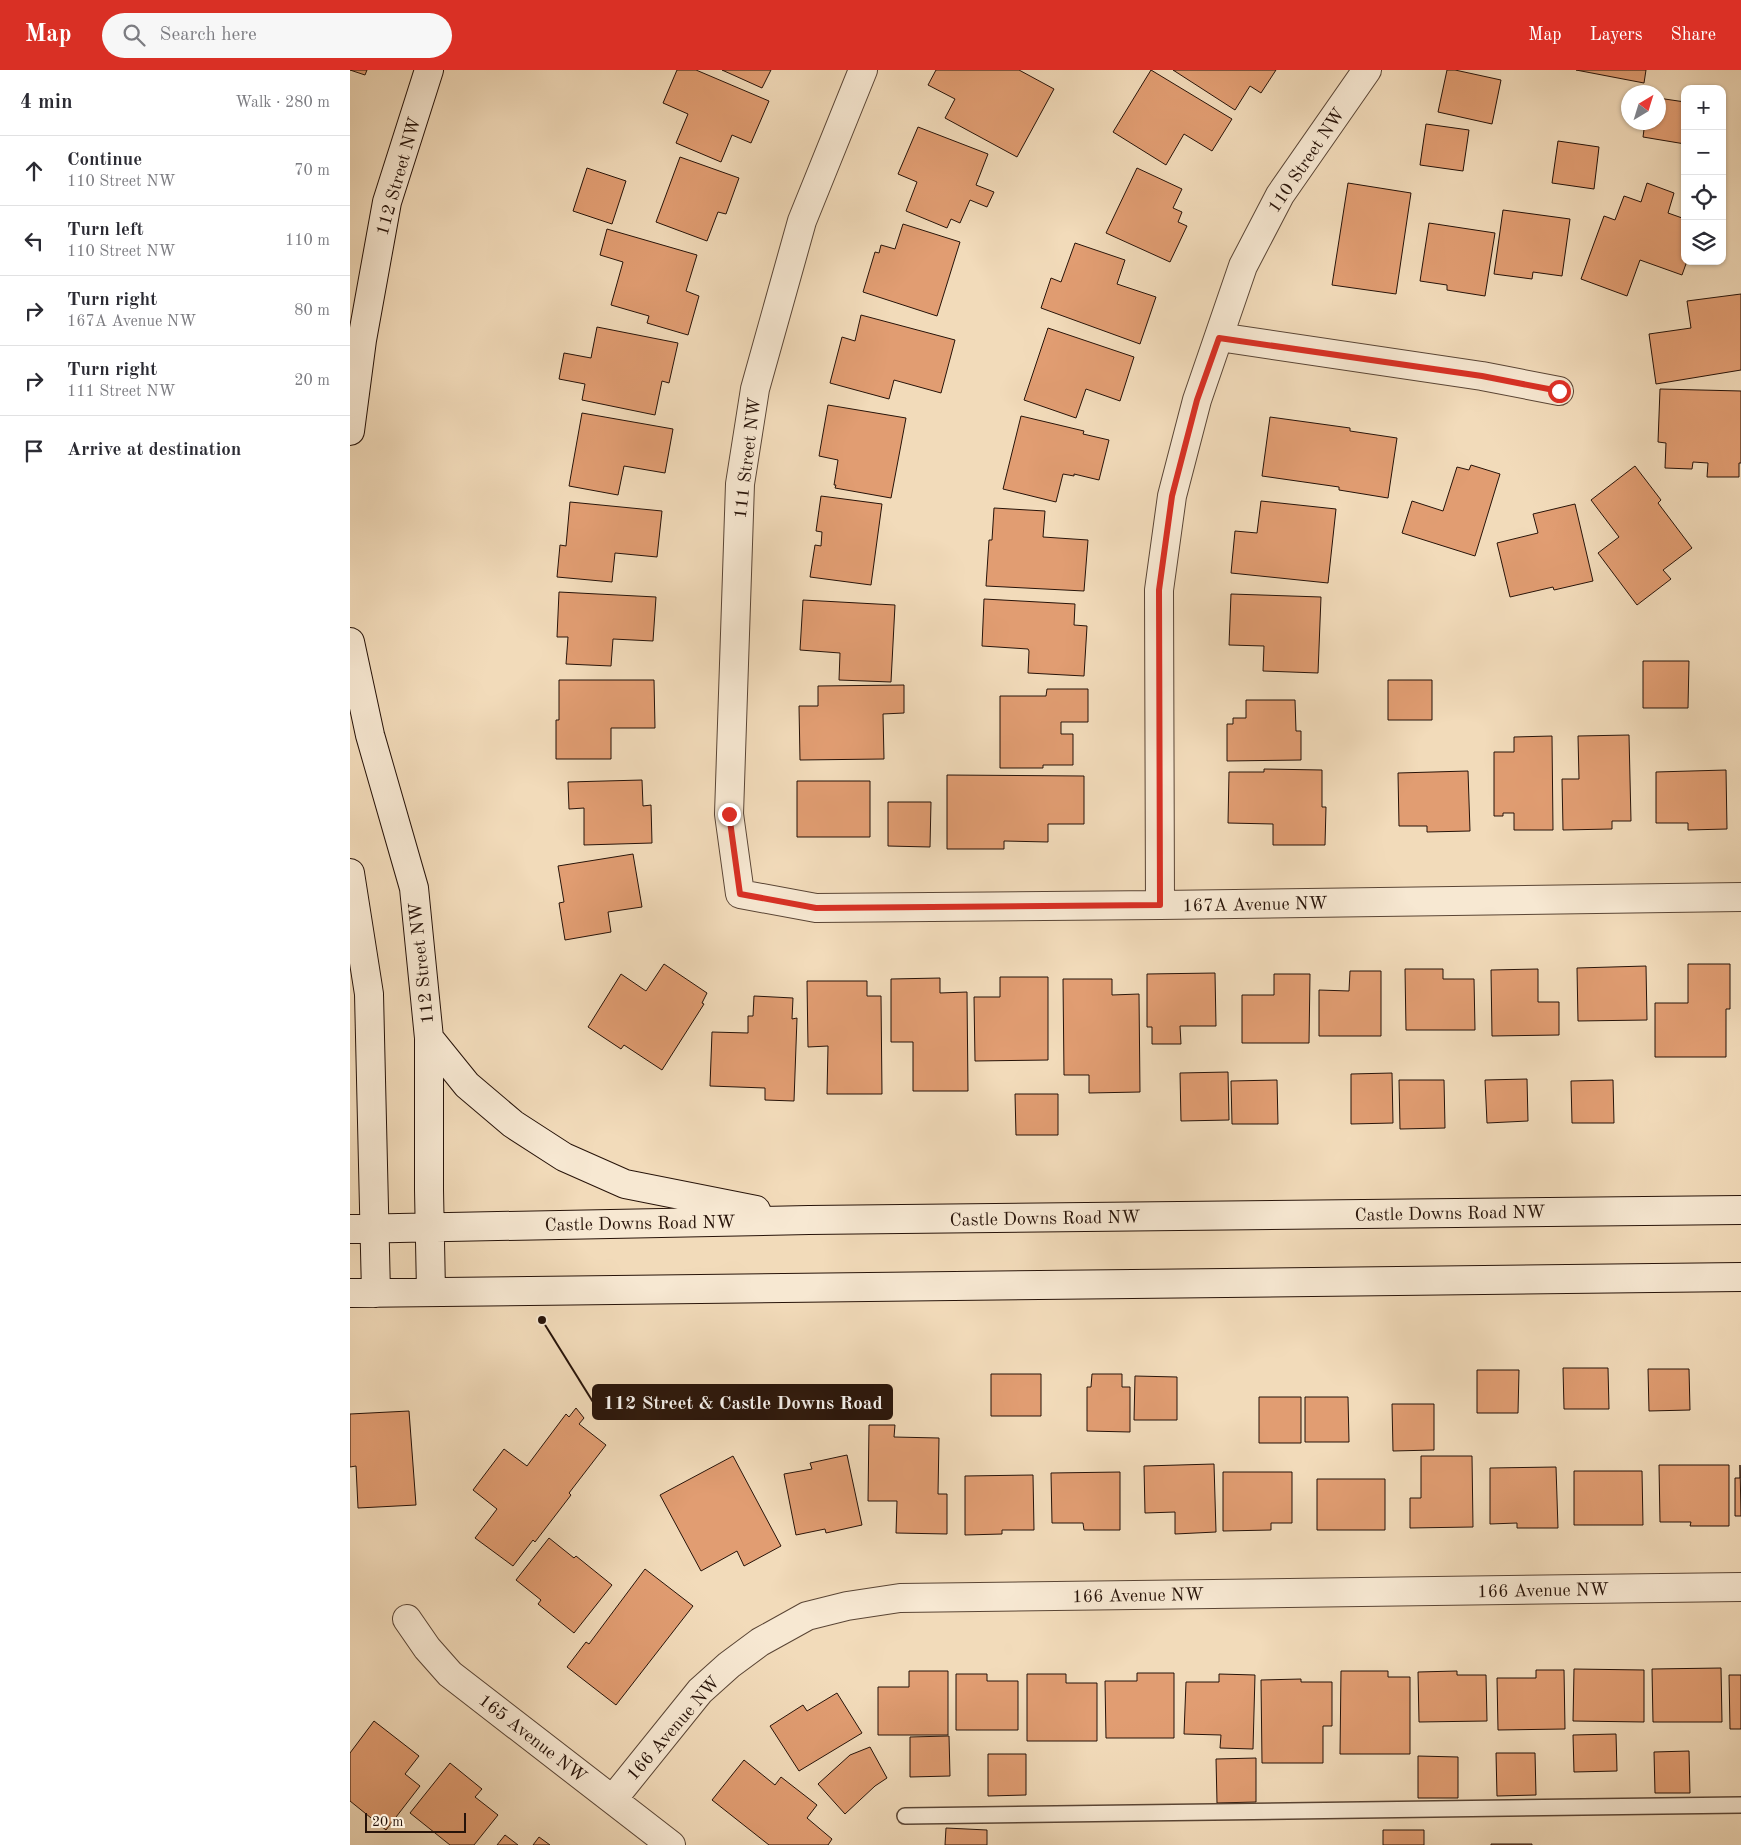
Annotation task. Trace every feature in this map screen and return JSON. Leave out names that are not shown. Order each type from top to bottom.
[{"type":"main road","name":"112 Street NW","points":[[350,431],[362,340],[387,202],[429,70]]},
{"type":"main road","name":"111 Street NW","points":[[740,894],[729,814],[742,474],[755,389],[802,221],[863,70]]},
{"type":"main road","name":"110 Street NW","points":[[1160,905],[1159,590],[1172,496],[1197,400],[1244,266],[1280,195],[1368,70]]},
{"type":"main road","points":[[1219,338],[1482,376],[1559,391]]},
{"type":"main road","name":"112 Street NW","points":[[350,642],[370,735],[414,888],[429,1038],[431,1292]]},
{"type":"main road","points":[[350,873],[369,994],[362,1229],[363,1293],[1741,1277]]},
{"type":"main road","name":"167A Avenue NW","points":[[740,894],[816,908],[1741,897]]},
{"type":"main road","points":[[350,938],[355,911]]},
{"type":"main road","points":[[429,1038],[467,1085],[513,1124],[564,1157],[625,1184],[809,1220]]},
{"type":"main road","name":"Castle Downs Road NW","points":[[362,1229],[809,1220],[1741,1210]]},
{"type":"main road","name":"166 Avenue NW","points":[[613,1800],[700,1691],[728,1665],[760,1642],[807,1616],[847,1606],[900,1598],[1741,1587]]},
{"type":"main road","name":"165 Avenue NW","points":[[407,1619],[427,1648],[450,1674],[671,1845]]},
{"type":"lane","points":[[905,1816],[1741,1805]]},
{"type":"building","points":[[350,70],[367,70],[365,75]]},
{"type":"building","points":[[677,70],[696,70],[769,101],[751,143],[732,135],[721,162],[676,143],[688,114],[663,103]]},
{"type":"building","points":[[722,70],[771,70],[762,88]]},
{"type":"building","points":[[936,70],[1019,70],[1054,89],[1017,157],[945,118],[955,99],[928,85]]},
{"type":"building","points":[[1151,70],[1232,119],[1212,151],[1184,134],[1166,165],[1113,132]]},
{"type":"building","points":[[1173,70],[1276,70],[1261,93],[1250,86],[1235,110]]},
{"type":"building","points":[[1447,70],[1501,80],[1492,124],[1438,112]]},
{"type":"building","points":[[1576,70],[1646,70],[1644,83]]},
{"type":"building","points":[[1666,99],[1681,101],[1681,143],[1643,137],[1644,130],[1666,130]]},
{"type":"building","points":[[1426,124],[1469,130],[1463,171],[1420,165]]},
{"type":"building","points":[[918,127],[988,154],[976,185],[994,192],[987,207],[970,200],[960,223],[951,219],[947,228],[906,211],[917,182],[898,174]]},
{"type":"building","points":[[1558,141],[1599,147],[1594,189],[1552,183]]},
{"type":"building","points":[[680,157],[739,178],[726,214],[718,212],[707,241],[656,222]]},
{"type":"building","points":[[587,168],[626,181],[612,224],[573,211]]},
{"type":"building","points":[[1137,168],[1182,189],[1173,208],[1182,212],[1178,222],[1187,226],[1170,262],[1106,233]]},
{"type":"building","points":[[1348,183],[1411,193],[1396,294],[1332,285]]},
{"type":"building","points":[[1647,183],[1674,193],[1668,213],[1681,218],[1681,265],[1686,265],[1682,275],[1640,260],[1627,296],[1581,279],[1604,216],[1615,220],[1624,196],[1641,202]]},
{"type":"building","points":[[1503,210],[1570,219],[1562,276],[1533,272],[1532,279],[1494,274]]},
{"type":"building","points":[[1429,223],[1495,233],[1485,296],[1447,290],[1447,285],[1420,281]]},
{"type":"building","points":[[903,224],[960,242],[937,316],[863,292],[875,252],[879,253],[881,245],[895,249]]},
{"type":"building","points":[[607,229],[697,255],[686,291],[699,296],[688,335],[647,323],[649,316],[611,305],[623,262],[600,255]]},
{"type":"building","points":[[1075,243],[1125,260],[1117,284],[1156,297],[1140,344],[1041,308],[1051,278],[1061,282]]},
{"type":"building","points":[[1741,294],[1741,370],[1656,384],[1649,334],[1691,328],[1687,301]]},
{"type":"building","points":[[861,315],[955,340],[941,393],[894,380],[889,399],[830,383],[842,337],[855,341]]},
{"type":"building","points":[[597,327],[678,343],[669,383],[662,381],[655,415],[582,400],[585,384],[559,379],[564,353],[591,358]]},
{"type":"building","points":[[1048,328],[1134,357],[1120,401],[1086,389],[1076,418],[1024,400]]},
{"type":"building","points":[[1660,389],[1741,391],[1741,463],[1739,463],[1739,477],[1707,477],[1708,463],[1693,462],[1692,469],[1665,468],[1666,443],[1658,442]]},
{"type":"building","points":[[828,405],[906,418],[891,498],[835,488],[838,460],[819,456]]},
{"type":"building","points":[[582,413],[673,429],[665,473],[624,466],[618,495],[569,486]]},
{"type":"building","points":[[1021,416],[1084,431],[1083,434],[1109,440],[1099,480],[1074,474],[1074,476],[1063,474],[1056,502],[1003,489]]},
{"type":"building","points":[[1270,417],[1350,428],[1350,431],[1397,438],[1388,498],[1339,490],[1339,487],[1262,476]]},
{"type":"building","points":[[1471,465],[1500,474],[1475,556],[1402,533],[1412,501],[1443,511],[1457,467],[1469,470]]},
{"type":"building","points":[[1635,466],[1661,500],[1658,503],[1692,548],[1663,570],[1671,579],[1637,605],[1598,553],[1619,537],[1591,500]]},
{"type":"building","points":[[821,496],[882,504],[871,585],[810,577],[815,545],[821,546],[822,532],[816,531]]},
{"type":"building","points":[[1261,501],[1336,509],[1328,583],[1231,573],[1235,531],[1257,533]]},
{"type":"building","points":[[570,502],[662,511],[657,557],[615,553],[612,582],[557,577],[560,545],[566,546]]},
{"type":"building","points":[[1575,504],[1593,581],[1554,590],[1553,587],[1510,597],[1497,543],[1538,533],[1533,514]]},
{"type":"building","points":[[994,508],[1045,511],[1043,537],[1088,540],[1084,591],[986,586],[989,540],[992,540]]},
{"type":"building","points":[[559,592],[656,597],[653,641],[613,639],[611,666],[566,664],[568,637],[557,637]]},
{"type":"building","points":[[1231,594],[1321,597],[1318,673],[1263,671],[1264,646],[1229,645]]},
{"type":"building","points":[[984,599],[1075,604],[1074,625],[1087,626],[1084,676],[1028,673],[1028,649],[982,646]]},
{"type":"building","points":[[803,600],[895,605],[891,682],[839,680],[840,653],[800,650]]},
{"type":"building","points":[[1643,661],[1689,661],[1688,708],[1643,708]]},
{"type":"building","points":[[559,680],[654,680],[655,728],[611,728],[611,759],[556,759],[556,720],[559,720]]},
{"type":"building","points":[[1388,680],[1432,680],[1432,720],[1388,720]]},
{"type":"building","points":[[904,685],[904,713],[883,714],[884,759],[800,760],[799,706],[818,706],[818,686]]},
{"type":"building","points":[[1047,689],[1088,689],[1088,722],[1061,722],[1061,734],[1073,734],[1073,765],[1043,765],[1043,768],[1000,768],[1000,696],[1046,696]]},
{"type":"building","points":[[1246,700],[1295,700],[1296,731],[1301,731],[1301,760],[1227,761],[1227,724],[1233,724],[1233,718],[1246,718]]},
{"type":"building","points":[[1629,735],[1631,821],[1612,821],[1612,829],[1563,830],[1562,779],[1579,779],[1578,736]]},
{"type":"building","points":[[1552,736],[1553,830],[1514,830],[1514,813],[1503,813],[1503,816],[1494,816],[1494,752],[1514,752],[1514,737]]},
{"type":"building","points":[[1264,769],[1322,770],[1322,807],[1326,807],[1325,845],[1273,845],[1273,824],[1228,823],[1229,772],[1264,772]]},
{"type":"building","points":[[1726,770],[1727,829],[1688,830],[1688,823],[1656,823],[1656,772]]},
{"type":"building","points":[[1468,771],[1470,831],[1427,832],[1427,826],[1399,826],[1398,773]]},
{"type":"building","points":[[947,775],[1084,776],[1084,824],[1048,824],[1048,842],[1004,841],[1004,849],[947,849]]},
{"type":"building","points":[[642,780],[643,806],[651,805],[652,843],[584,845],[584,808],[569,809],[568,782]]},
{"type":"building","points":[[797,781],[870,781],[870,837],[797,837]]},
{"type":"building","points":[[888,802],[931,802],[930,847],[888,846]]},
{"type":"building","points":[[633,854],[642,907],[608,912],[611,932],[565,940],[559,903],[564,902],[558,866]]},
{"type":"building","points":[[664,964],[707,993],[702,1003],[704,1004],[662,1070],[624,1045],[621,1049],[588,1027],[621,974],[646,991]]},
{"type":"building","points":[[1688,964],[1730,964],[1730,1009],[1726,1009],[1726,1057],[1655,1057],[1655,1003],[1688,1003]]},
{"type":"building","points":[[1646,966],[1647,1020],[1578,1021],[1577,968]]},
{"type":"building","points":[[1405,969],[1443,969],[1443,979],[1474,979],[1475,1030],[1406,1030]]},
{"type":"building","points":[[1538,969],[1538,1002],[1559,1002],[1559,1035],[1492,1036],[1491,970]]},
{"type":"building","points":[[1350,971],[1381,971],[1381,1036],[1319,1036],[1319,990],[1349,991]]},
{"type":"building","points":[[1215,973],[1216,1026],[1180,1026],[1181,1044],[1152,1044],[1152,1027],[1147,1027],[1147,974]]},
{"type":"building","points":[[1274,974],[1310,974],[1309,1043],[1242,1043],[1242,995],[1274,995]]},
{"type":"building","points":[[1000,977],[1048,977],[1048,1060],[975,1061],[974,997],[1000,997]]},
{"type":"building","points":[[940,978],[940,993],[967,992],[968,1091],[913,1091],[913,1042],[891,1042],[891,979]]},
{"type":"building","points":[[1063,979],[1112,979],[1112,995],[1139,994],[1140,1092],[1089,1093],[1089,1075],[1064,1075]]},
{"type":"building","points":[[807,981],[867,981],[867,996],[881,996],[882,1094],[827,1094],[828,1046],[808,1047]]},
{"type":"building","points":[[754,996],[793,998],[792,1019],[797,1018],[794,1101],[765,1100],[765,1088],[710,1086],[712,1032],[748,1033],[748,1016],[753,1016]]},
{"type":"building","points":[[1228,1072],[1229,1120],[1181,1121],[1180,1073]]},
{"type":"building","points":[[1392,1073],[1393,1123],[1351,1124],[1351,1074]]},
{"type":"building","points":[[1527,1079],[1528,1121],[1487,1123],[1485,1080]]},
{"type":"building","points":[[1277,1080],[1278,1124],[1232,1124],[1231,1081]]},
{"type":"building","points":[[1399,1080],[1444,1080],[1445,1128],[1400,1129]]},
{"type":"building","points":[[1613,1080],[1614,1123],[1572,1123],[1571,1081]]},
{"type":"building","points":[[1015,1094],[1058,1094],[1058,1135],[1016,1135]]},
{"type":"building","points":[[1563,1368],[1608,1368],[1609,1409],[1564,1409]]},
{"type":"building","points":[[1648,1369],[1689,1369],[1690,1410],[1649,1411]]},
{"type":"building","points":[[1477,1370],[1519,1370],[1518,1413],[1477,1413]]},
{"type":"building","points":[[991,1374],[1041,1374],[1041,1416],[991,1416]]},
{"type":"building","points":[[1092,1374],[1122,1374],[1122,1387],[1130,1387],[1130,1432],[1087,1431],[1087,1387],[1091,1387]]},
{"type":"building","points":[[1135,1376],[1177,1377],[1177,1420],[1134,1420]]},
{"type":"building","points":[[1259,1397],[1301,1397],[1301,1443],[1259,1443]]},
{"type":"building","points":[[1305,1397],[1348,1397],[1349,1442],[1305,1442]]},
{"type":"building","points":[[1392,1404],[1434,1404],[1434,1450],[1393,1451]]},
{"type":"building","points":[[576,1408],[584,1418],[579,1424],[606,1445],[569,1493],[571,1495],[535,1542],[533,1540],[513,1566],[475,1538],[497,1509],[473,1490],[504,1449],[527,1466],[566,1414],[569,1417]]},
{"type":"building","points":[[409,1411],[416,1505],[358,1508],[356,1466],[350,1467],[350,1414]]},
{"type":"building","points":[[869,1425],[895,1425],[894,1437],[939,1438],[938,1494],[947,1494],[947,1534],[896,1533],[897,1501],[868,1501]]},
{"type":"building","points":[[847,1455],[862,1525],[826,1533],[825,1529],[796,1535],[784,1474],[812,1469],[810,1463]]},
{"type":"building","points":[[733,1456],[781,1546],[744,1566],[737,1551],[701,1571],[660,1495]]},
{"type":"building","points":[[1421,1456],[1472,1456],[1473,1527],[1410,1528],[1410,1498],[1421,1498]]},
{"type":"building","points":[[1214,1464],[1216,1532],[1175,1534],[1175,1512],[1145,1513],[1144,1466]]},
{"type":"building","points":[[1659,1465],[1729,1465],[1729,1526],[1690,1526],[1691,1522],[1660,1522]]},
{"type":"building","points":[[1740,1465],[1741,1516],[1735,1516],[1735,1478],[1740,1478]]},
{"type":"building","points":[[1556,1467],[1558,1528],[1517,1528],[1517,1523],[1490,1524],[1490,1468]]},
{"type":"building","points":[[1574,1471],[1642,1471],[1643,1525],[1574,1525]]},
{"type":"building","points":[[1120,1472],[1120,1530],[1084,1530],[1083,1523],[1052,1523],[1051,1473]]},
{"type":"building","points":[[1223,1472],[1292,1472],[1292,1523],[1271,1523],[1271,1530],[1223,1531]]},
{"type":"building","points":[[1033,1475],[1034,1530],[1002,1530],[1002,1534],[965,1535],[965,1476]]},
{"type":"building","points":[[1317,1479],[1385,1479],[1385,1530],[1317,1530]]},
{"type":"building","points":[[549,1538],[574,1558],[576,1556],[612,1585],[574,1633],[538,1604],[541,1600],[516,1580]]},
{"type":"building","points":[[645,1569],[693,1606],[616,1705],[567,1667],[586,1642],[589,1644]]},
{"type":"building","points":[[1721,1668],[1722,1722],[1653,1722],[1652,1669]]},
{"type":"building","points":[[1574,1669],[1644,1670],[1644,1722],[1573,1721]]},
{"type":"building","points":[[1536,1670],[1564,1670],[1565,1729],[1498,1730],[1497,1678],[1536,1678]]},
{"type":"building","points":[[909,1671],[948,1671],[948,1735],[878,1735],[878,1687],[909,1687]]},
{"type":"building","points":[[1341,1671],[1388,1671],[1388,1677],[1410,1677],[1410,1754],[1340,1754]]},
{"type":"building","points":[[1457,1671],[1457,1675],[1486,1675],[1487,1721],[1419,1722],[1418,1672]]},
{"type":"building","points":[[1137,1673],[1174,1673],[1174,1738],[1106,1738],[1105,1681],[1137,1681]]},
{"type":"building","points":[[956,1674],[987,1674],[987,1681],[1018,1681],[1018,1730],[956,1730]]},
{"type":"building","points":[[1027,1674],[1066,1674],[1066,1683],[1097,1683],[1097,1741],[1027,1741]]},
{"type":"building","points":[[1219,1674],[1255,1675],[1253,1749],[1220,1748],[1221,1735],[1184,1734],[1186,1682],[1219,1682]]},
{"type":"building","points":[[1729,1675],[1741,1675],[1741,1729],[1730,1729]]},
{"type":"building","points":[[1301,1679],[1301,1682],[1332,1682],[1332,1726],[1323,1726],[1323,1763],[1262,1763],[1261,1680]]},
{"type":"building","points":[[837,1693],[862,1733],[799,1771],[770,1726],[803,1705],[807,1711]]},
{"type":"building","points":[[374,1721],[419,1756],[405,1774],[420,1786],[386,1830],[350,1801],[350,1753]]},
{"type":"building","points":[[1616,1734],[1617,1771],[1574,1772],[1573,1735]]},
{"type":"building","points":[[949,1736],[950,1776],[910,1777],[910,1737]]},
{"type":"building","points":[[870,1747],[887,1778],[875,1786],[845,1814],[818,1784],[850,1755]]},
{"type":"building","points":[[1689,1751],[1690,1793],[1655,1793],[1654,1752]]},
{"type":"building","points":[[1496,1753],[1535,1753],[1536,1795],[1497,1796]]},
{"type":"building","points":[[988,1754],[1026,1754],[1026,1795],[988,1796]]},
{"type":"building","points":[[1418,1756],[1458,1757],[1458,1798],[1418,1798]]},
{"type":"building","points":[[1256,1758],[1256,1802],[1217,1803],[1216,1759]]},
{"type":"building","points":[[744,1760],[775,1785],[781,1777],[817,1805],[807,1818],[832,1839],[828,1845],[769,1845],[712,1800]]},
{"type":"building","points":[[450,1763],[482,1789],[475,1797],[498,1815],[474,1845],[450,1845],[410,1813]]},
{"type":"building","points":[[946,1828],[987,1830],[987,1845],[945,1845]]},
{"type":"building","points":[[1383,1830],[1424,1830],[1424,1845],[1383,1845]]},
{"type":"building","points":[[505,1835],[518,1845],[497,1845]]},
{"type":"building","points":[[539,1837],[550,1845],[533,1845]]},
{"type":"building","points":[[1532,1844],[1532,1845],[1491,1845]]},
{"type":"place","name":"112 Street & Castle Downs Road","points":[[542,1320]]},
{"type":"route","points":[[729,814],[740,894],[816,908],[1160,905],[1159,590],[1172,496],[1197,400],[1219,338],[1482,376],[1559,391]]}]
